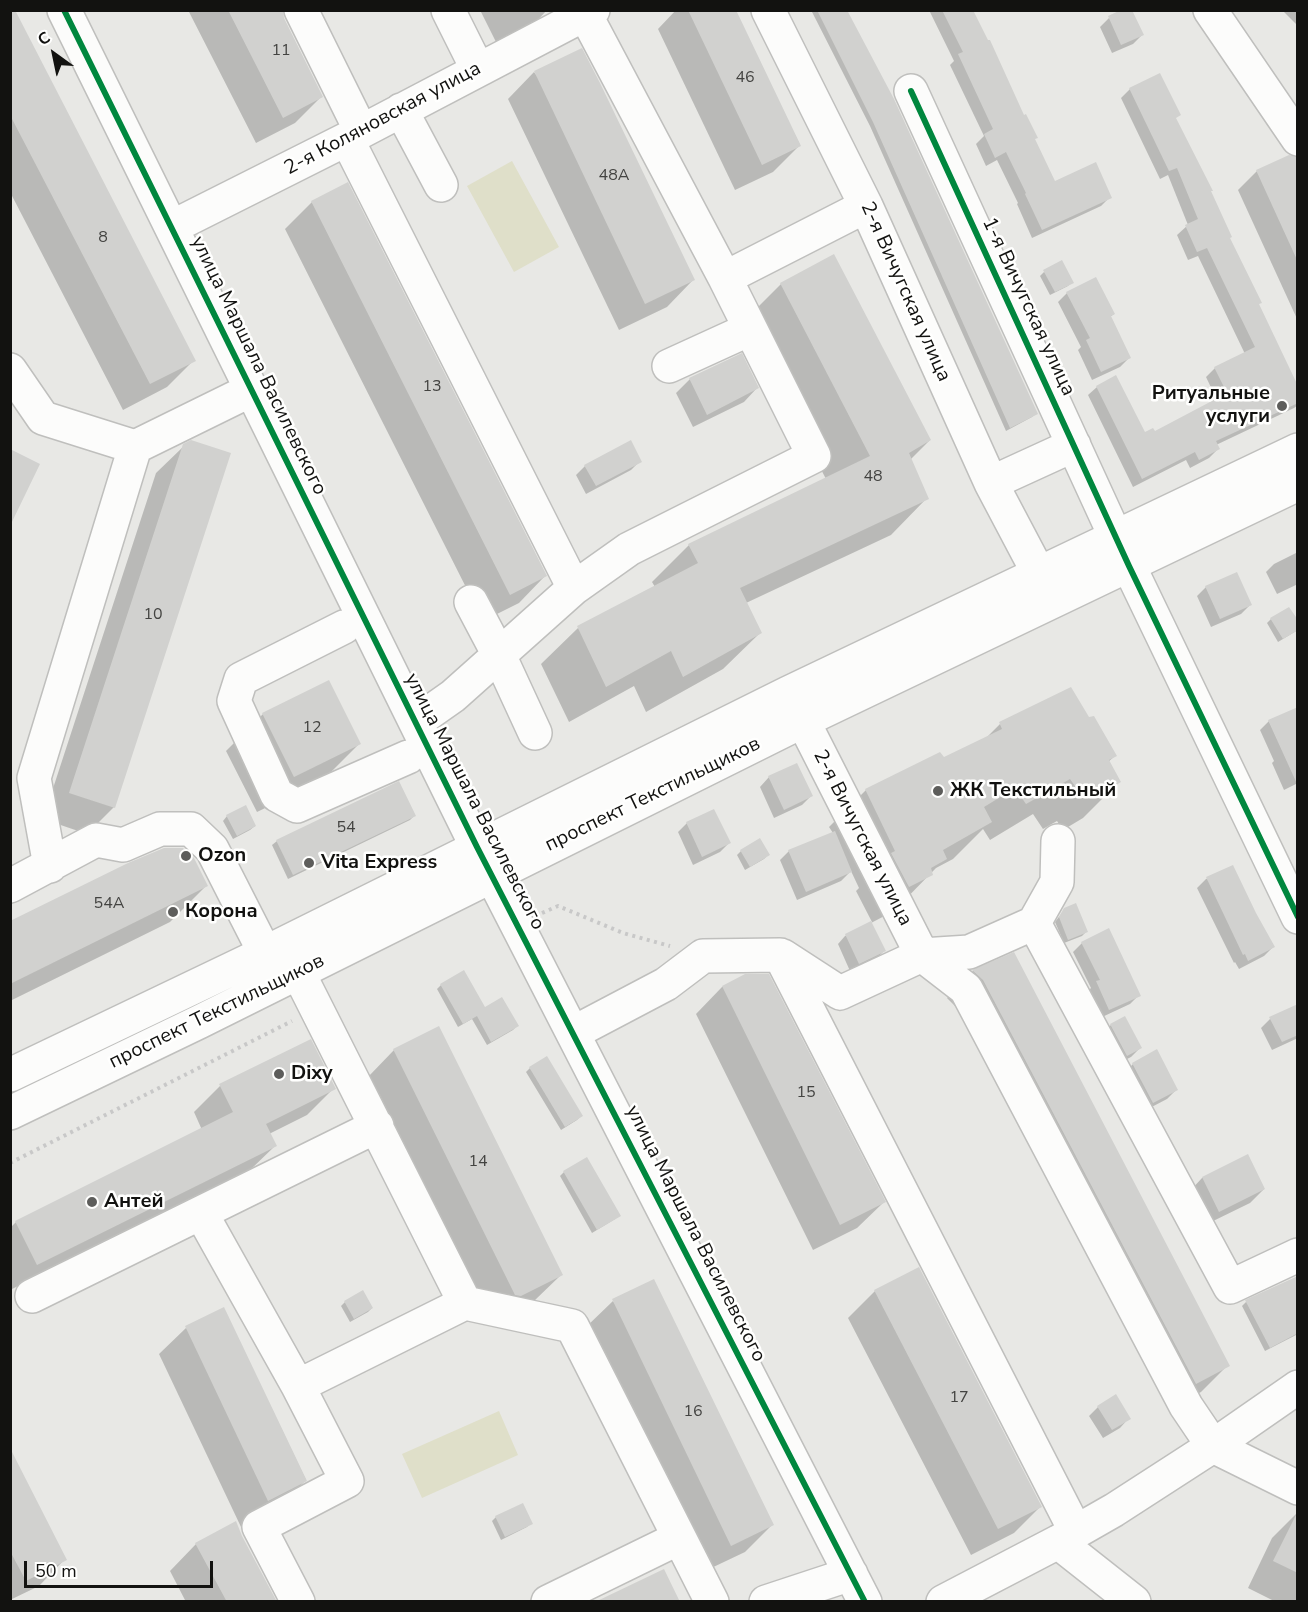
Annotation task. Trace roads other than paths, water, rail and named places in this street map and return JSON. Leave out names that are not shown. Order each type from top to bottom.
[{"type":"street","name":"улица Маршала Василевского","points":[[64,10],[517,925],[858,1588]]},
{"type":"street","points":[[301,10],[354,135],[574,588]]},
{"type":"street","points":[[448,10],[478,70]]},
{"type":"street","name":"2-я Вичугская улица","points":[[768,10],[866,206],[991,483],[1039,574]]},
{"type":"street","points":[[1210,10],[1298,139]]},
{"type":"street","name":"2-я Коляновская улица","points":[[172,228],[589,12]]},
{"type":"street","points":[[416,722],[453,696],[574,588],[628,549],[814,456],[589,12]]},
{"type":"street","name":"1-я Вичугская улица","points":[[911,91],[1122,551],[1298,917]]},
{"type":"street","points":[[401,110],[441,185]]},
{"type":"street","points":[[725,278],[866,206]]},
{"type":"street","points":[[669,366],[750,329]]},
{"type":"street","points":[[12,378],[43,417],[135,447],[251,390]]},
{"type":"street","points":[[991,483],[1074,446]]},
{"type":"street","points":[[50,866],[34,778],[135,447]]},
{"type":"street","name":"проспект Текстильщиков","points":[[10,1075],[266,953],[485,861],[803,721],[1122,551],[1298,450]]},
{"type":"street","name":"проспект Текстильщиков","points":[[10,1113],[298,972],[485,861],[788,693],[1039,574],[1122,551],[1298,484]]},
{"type":"street","points":[[471,602],[499,655],[535,733]]},
{"type":"street","points":[[344,627],[241,679],[234,701],[277,795],[297,806],[408,757]]},
{"type":"street","name":"2-я Вичугская улица","points":[[803,721],[922,956]]},
{"type":"street","points":[[10,886],[96,840],[123,845],[160,829],[191,829],[212,849],[266,953]]},
{"type":"street","points":[[573,1033],[666,984],[703,956],[780,955],[840,993],[922,956],[969,952],[1034,923],[1057,882],[1058,841]]},
{"type":"street","points":[[1034,923],[1230,1287],[1298,1255]]},
{"type":"street","points":[[780,955],[1067,1537],[1134,1602]]},
{"type":"street","points":[[922,956],[966,989],[1186,1406],[1213,1446],[1298,1488]]},
{"type":"street","points":[[298,972],[465,1303]]},
{"type":"street","points":[[32,1296],[377,1126]]},
{"type":"street","points":[[201,1213],[298,1386],[347,1481],[259,1527],[298,1602]]},
{"type":"street","points":[[298,1386],[465,1303],[572,1326],[712,1602]]},
{"type":"street","points":[[943,1602],[1114,1510],[1213,1446],[1298,1387]]},
{"type":"street","points":[[548,1602],[679,1538]]},
{"type":"street","points":[[766,1602],[858,1588]]},
{"type":"place","name":"Ритуальные услуги","points":[[1282,406]]},
{"type":"place","name":"ЖК Текстильный","points":[[938,791]]},
{"type":"place","name":"Ozon","points":[[186,856]]},
{"type":"place","name":"Vita Express","points":[[309,863]]},
{"type":"place","name":"Корона","points":[[173,912]]},
{"type":"place","name":"Dixy","points":[[279,1074]]},
{"type":"place","name":"Антей","points":[[92,1202]]}]
